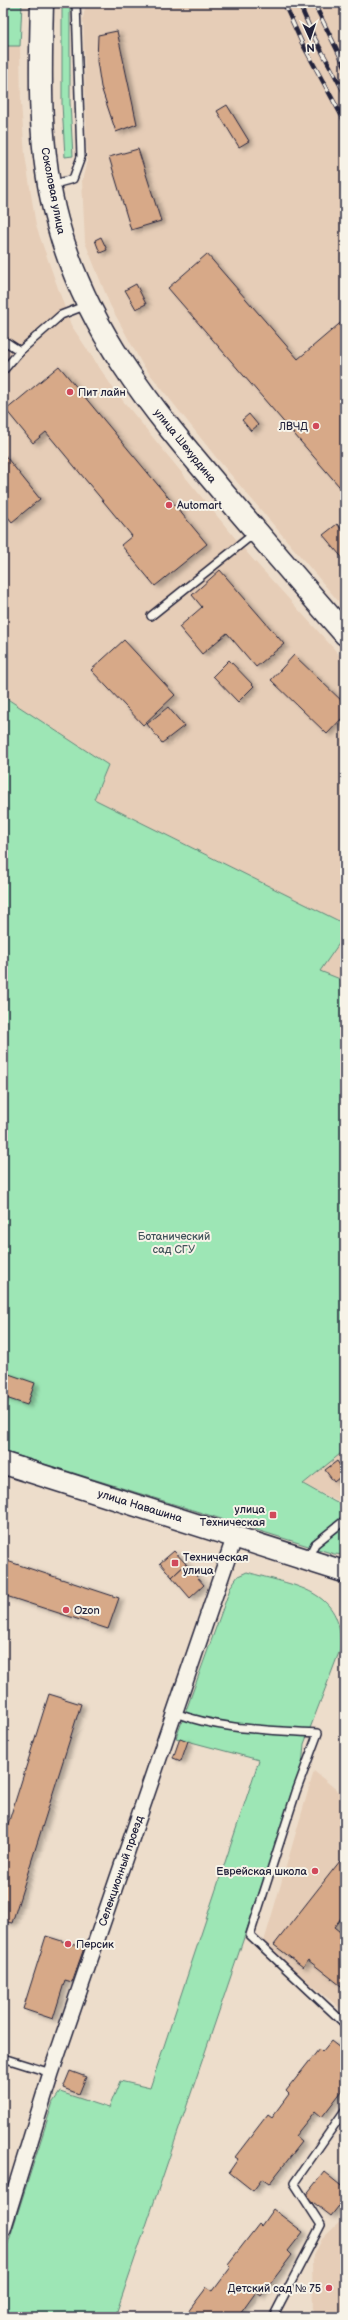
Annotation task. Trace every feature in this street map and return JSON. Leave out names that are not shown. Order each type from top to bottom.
[{"type":"main road","name":"Соколовая улица","points":[[42,3],[44,150],[57,220],[74,273],[92,314]]},
{"type":"main road","name":"улица Шехурдина","points":[[92,314],[128,375],[256,532],[345,634]]},
{"type":"main road","name":"улица Навашина","points":[[3,1463],[345,1572]]},
{"type":"street","name":"Селекционный проезд","points":[[3,2229],[51,2073],[235,1536]]},
{"type":"lane","points":[[51,185],[73,179],[81,157],[76,3]]},
{"type":"lane","points":[[3,371],[20,351],[61,315],[92,314]]},
{"type":"lane","points":[[3,340],[20,351]]},
{"type":"lane","points":[[151,616],[256,532]]},
{"type":"lane","points":[[307,1561],[315,1544],[345,1520]]},
{"type":"lane","points":[[175,1713],[191,1720],[234,1727],[318,1733],[296,1792],[250,1935],[345,2024]]},
{"type":"lane","points":[[3,2058],[51,2073]]},
{"type":"lane","points":[[273,2317],[321,2225],[294,2183],[345,2110]]},
{"type":"shaded area","points":[[86,3],[345,3],[345,609],[215,456],[142,364],[110,305],[85,242],[82,181],[87,161],[83,18]]},
{"type":"shaded area","points":[[3,46],[20,46],[21,103],[25,155],[36,226],[71,325],[115,391],[249,555],[345,661],[345,924],[94,799],[108,765],[3,696]]},
{"type":"shaded area","points":[[345,935],[345,981],[320,971]]},
{"type":"shaded area","points":[[345,1450],[345,1505],[303,1484]]},
{"type":"shaded area","name":"Еврейская школа","points":[[314,1771],[345,1797],[345,2012],[263,1945]]},
{"type":"shaded area","name":"Детский сад № 75","points":[[345,2217],[345,2317],[313,2317],[312,2260],[322,2239]]},
{"type":"green space","points":[[3,3],[22,3],[20,46],[3,46]]},
{"type":"green space","points":[[62,3],[70,3],[70,103],[73,156],[65,157],[62,104]]},
{"type":"green space","name":"Ботанический сад СГУ","points":[[3,696],[108,765],[94,799],[345,924],[345,935],[320,971],[345,981],[345,1450],[303,1484],[335,1502],[345,1505],[345,1555],[334,1554],[3,1451]]},
{"type":"green space","points":[[247,1572],[298,1586],[313,1593],[325,1602],[334,1614],[339,1629],[340,1650],[304,1744],[302,1767],[115,2317],[3,2317],[3,2259],[53,2102],[60,2092],[109,2108],[120,2081],[150,2088],[259,1760],[176,1738],[231,1586],[238,1576]]},
{"type":"building","points":[[117,31],[137,124],[116,132],[101,87],[97,61],[98,35]]},
{"type":"building","points":[[227,105],[249,141],[239,147],[217,111]]},
{"type":"building","points":[[138,149],[161,221],[131,230],[109,157]]},
{"type":"building","points":[[101,237],[107,250],[100,253],[95,240]]},
{"type":"building","name":"ЛВЧД","points":[[207,254],[298,359],[345,319],[345,493],[168,288]]},
{"type":"building","points":[[136,284],[146,304],[136,309],[125,290]]},
{"type":"building","points":[[59,366],[207,544],[155,586],[121,545],[132,536],[46,432],[33,443],[6,410]]},
{"type":"building","points":[[249,414],[258,425],[251,431],[242,420]]},
{"type":"building","points":[[3,453],[40,499],[12,522],[3,511]]},
{"type":"building","points":[[337,524],[345,533],[345,561],[323,535]]},
{"type":"building","points":[[220,570],[284,644],[256,667],[227,633],[202,654],[179,627],[202,607],[192,595]]},
{"type":"building","points":[[124,640],[175,695],[143,725],[91,670]]},
{"type":"building","points":[[294,655],[345,704],[345,715],[327,734],[271,680]]},
{"type":"building","points":[[229,660],[254,686],[238,702],[213,676]]},
{"type":"building","points":[[168,707],[184,726],[162,743],[147,724]]},
{"type":"building","points":[[3,1372],[35,1383],[27,1405],[3,1397]]},
{"type":"building","points":[[337,1461],[345,1473],[334,1482],[325,1470]]},
{"type":"building","points":[[174,1551],[186,1564],[172,1577],[160,1563]]},
{"type":"building","points":[[7,1561],[119,1598],[108,1629],[3,1595],[3,1573]]},
{"type":"building","points":[[186,1564],[204,1585],[190,1598],[172,1577]]},
{"type":"building","points":[[49,1694],[81,1704],[12,1923],[3,1921],[3,1840]]},
{"type":"building","points":[[180,1738],[188,1741],[181,1761],[173,1758]]},
{"type":"building","points":[[340,1861],[345,1865],[345,1913],[334,1927],[345,1936],[345,1989],[308,1960],[303,1967],[274,1945]]},
{"type":"building","points":[[46,1936],[84,1948],[72,1982],[65,1980],[53,2019],[23,2009]]},
{"type":"building","points":[[331,2041],[345,2052],[345,2087],[322,2117],[315,2111],[295,2136],[302,2142],[269,2184],[262,2179],[253,2191],[229,2172],[238,2159],[235,2157],[268,2114],[272,2117],[289,2094],[286,2091],[319,2049],[322,2052]]},
{"type":"building","points":[[70,2071],[86,2077],[79,2094],[63,2088]]},
{"type":"building","points":[[324,2172],[345,2189],[345,2198],[331,2216],[305,2196]]},
{"type":"building","points":[[273,2209],[303,2232],[288,2251],[292,2255],[261,2296],[256,2292],[238,2317],[184,2317],[207,2287],[213,2291],[231,2267],[228,2264],[259,2224],[261,2226]]},
{"type":"railway","points":[[284,3],[302,43],[345,122]]},
{"type":"railway","points":[[299,3],[313,35],[345,94]]},
{"type":"railway","points":[[314,3],[345,66]]},
{"type":"place","name":"Пит лайн","points":[[70,392]]},
{"type":"place","name":"ЛВЧД","points":[[316,426]]},
{"type":"place","name":"Automart","points":[[169,505]]},
{"type":"place","name":"улица Техническая","points":[[273,1515]]},
{"type":"place","name":"Техническая улица","points":[[175,1563]]},
{"type":"place","name":"Ozon","points":[[66,1610]]},
{"type":"place","name":"Еврейская школа","points":[[315,1871]]},
{"type":"place","name":"Персик","points":[[68,1944]]},
{"type":"place","name":"Детский сад № 75","points":[[329,2288]]}]
